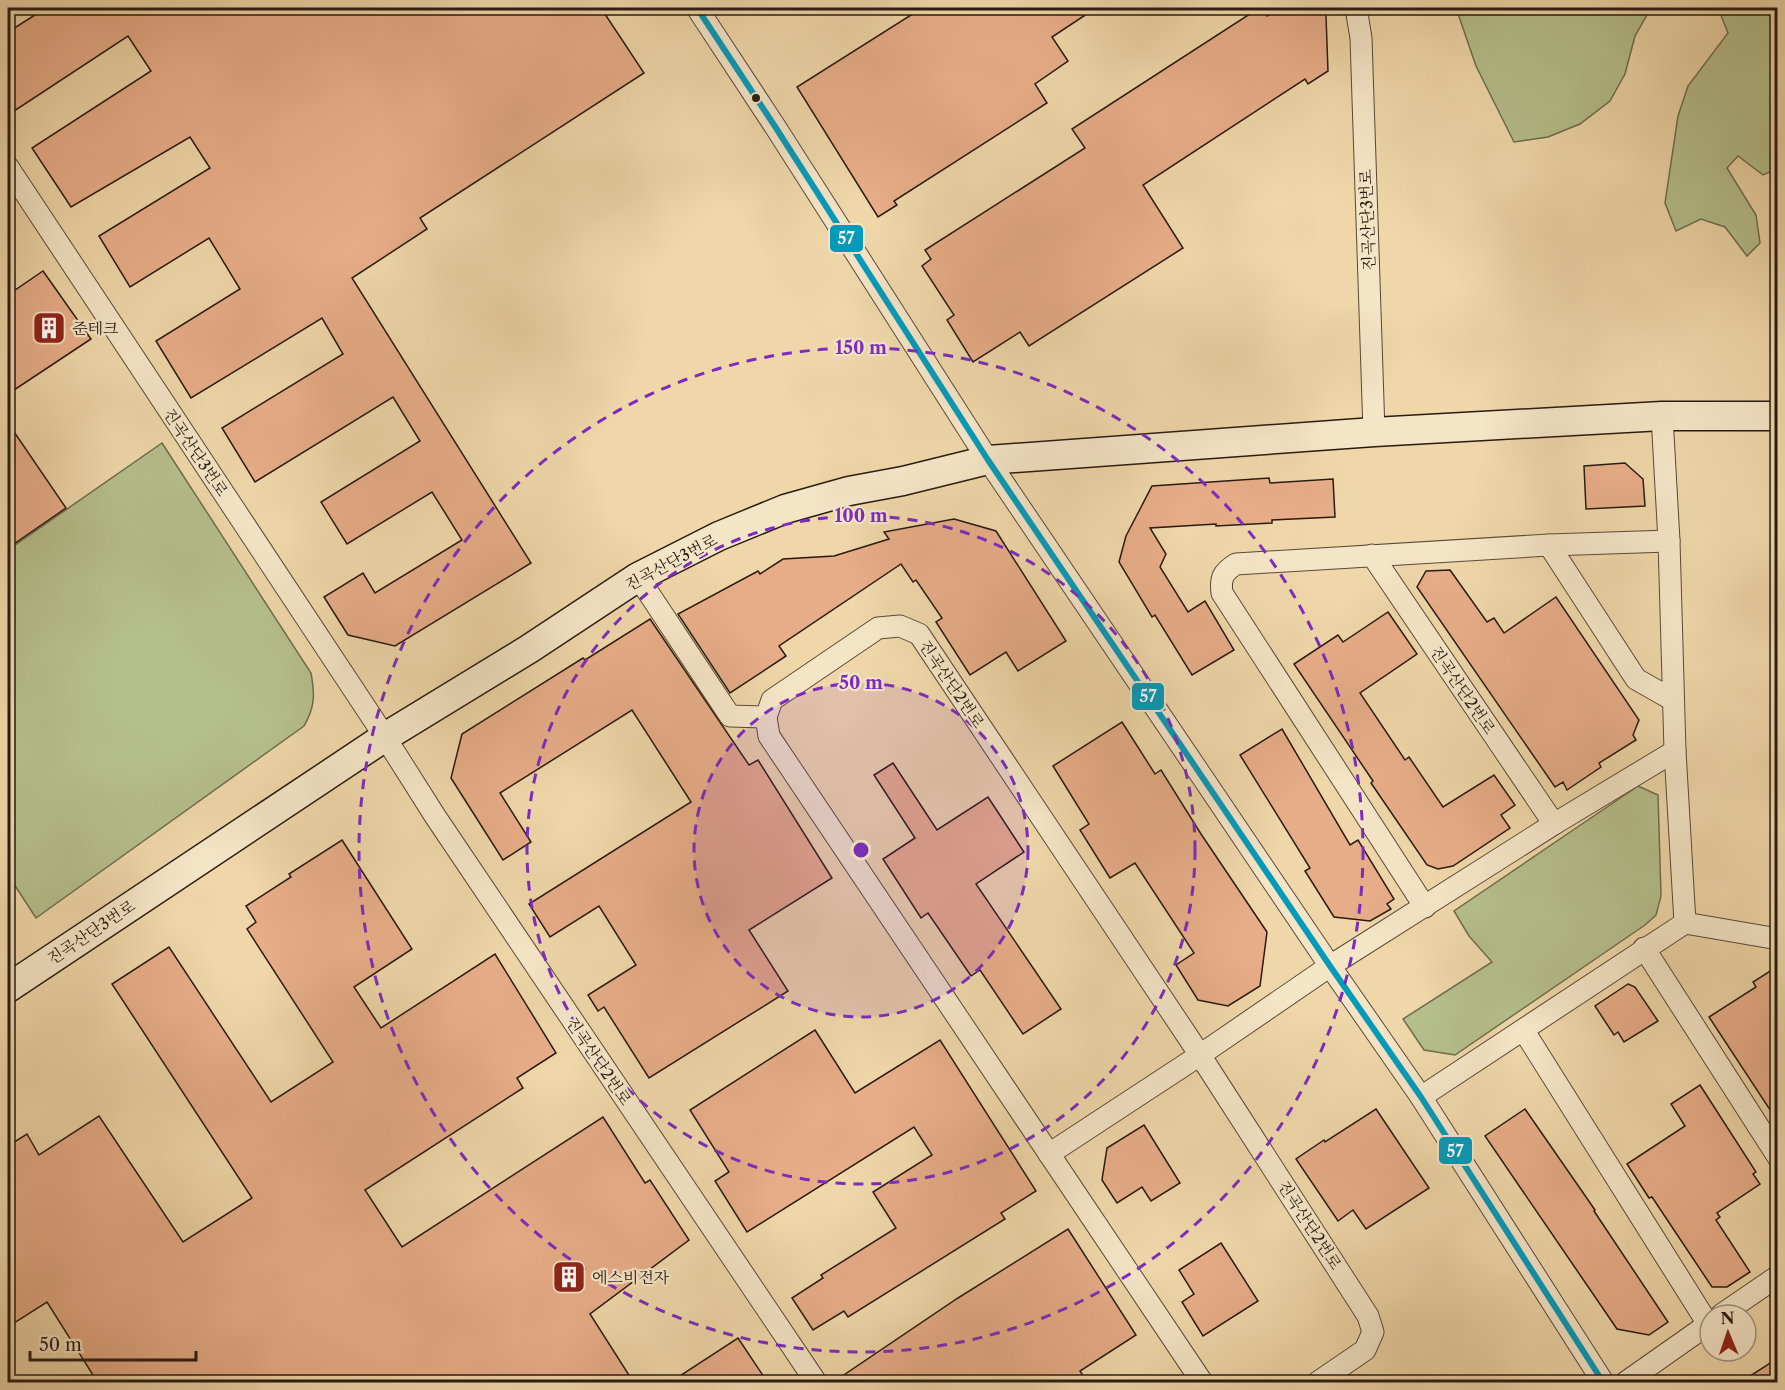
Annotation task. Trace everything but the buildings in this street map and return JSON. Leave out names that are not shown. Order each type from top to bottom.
[{"type":"street","points":[[697,8],[988,460],[1421,1097],[1603,1383]]},
{"type":"street","name":"진곡산단3번로","points":[[1356,8],[1361,38],[1374,432]]},
{"type":"street","name":"진곡산단3번로","points":[[8,167],[385,737]]},
{"type":"street","points":[[1662,416],[1670,541],[1675,751],[1685,923]]},
{"type":"street","name":"진곡산단3번로","points":[[8,988],[385,737],[529,649],[638,577],[719,536],[785,509],[849,491],[903,481],[988,460],[1374,432],[1662,416],[1778,416]]},
{"type":"street","points":[[1425,908],[1222,593],[1220,580],[1226,570],[1236,564],[1372,555],[1670,541]]},
{"type":"street","points":[[1549,545],[1636,679],[1673,700]]},
{"type":"street","name":"진곡산단2번로","points":[[1372,555],[1554,824]]},
{"type":"street","points":[[638,577],[730,716],[766,717],[769,736],[1202,1383]]},
{"type":"street","name":"진곡산단2번로","points":[[766,717],[772,700],[878,628],[900,627],[919,634],[1200,1055],[1368,1316],[1373,1332],[1365,1350],[1318,1383]]},
{"type":"street","name":"진곡산단2번로","points":[[385,737],[435,816],[816,1383]]},
{"type":"street","points":[[1049,1154],[1330,966],[1425,908],[1554,824],[1675,751]]},
{"type":"street","points":[[1421,1097],[1685,923],[1778,939]]},
{"type":"street","points":[[1644,948],[1778,1157]]},
{"type":"street","points":[[1524,1031],[1702,1303]]},
{"type":"street","points":[[1738,1303],[1778,1276]]},
{"type":"street","points":[[1626,1383],[1698,1331]]},
{"type":"green space","points":[[1456,8],[1651,8],[1635,36],[1625,74],[1610,101],[1580,124],[1548,137],[1514,142],[1476,66]]},
{"type":"green space","points":[[1718,8],[1765,8],[1777,27],[1777,169],[1763,175],[1738,156],[1727,168],[1756,215],[1760,243],[1747,256],[1725,227],[1701,219],[1676,231],[1665,203],[1678,116],[1688,86],[1728,33]]},
{"type":"green space","points":[[162,443],[311,673],[312,707],[304,726],[36,918],[8,875],[8,550]]},
{"type":"green space","points":[[1638,786],[1658,795],[1661,896],[1656,915],[1645,925],[1455,1055],[1424,1050],[1403,1019],[1492,962],[1469,936],[1454,911]]},
{"type":"transit line","name":"57","points":[[697,8],[988,460],[1421,1097],[1603,1382]]},
{"type":"place","name":"준테크","points":[[49,328]]},
{"type":"place","name":"에스비전자","points":[[569,1277]]}]
